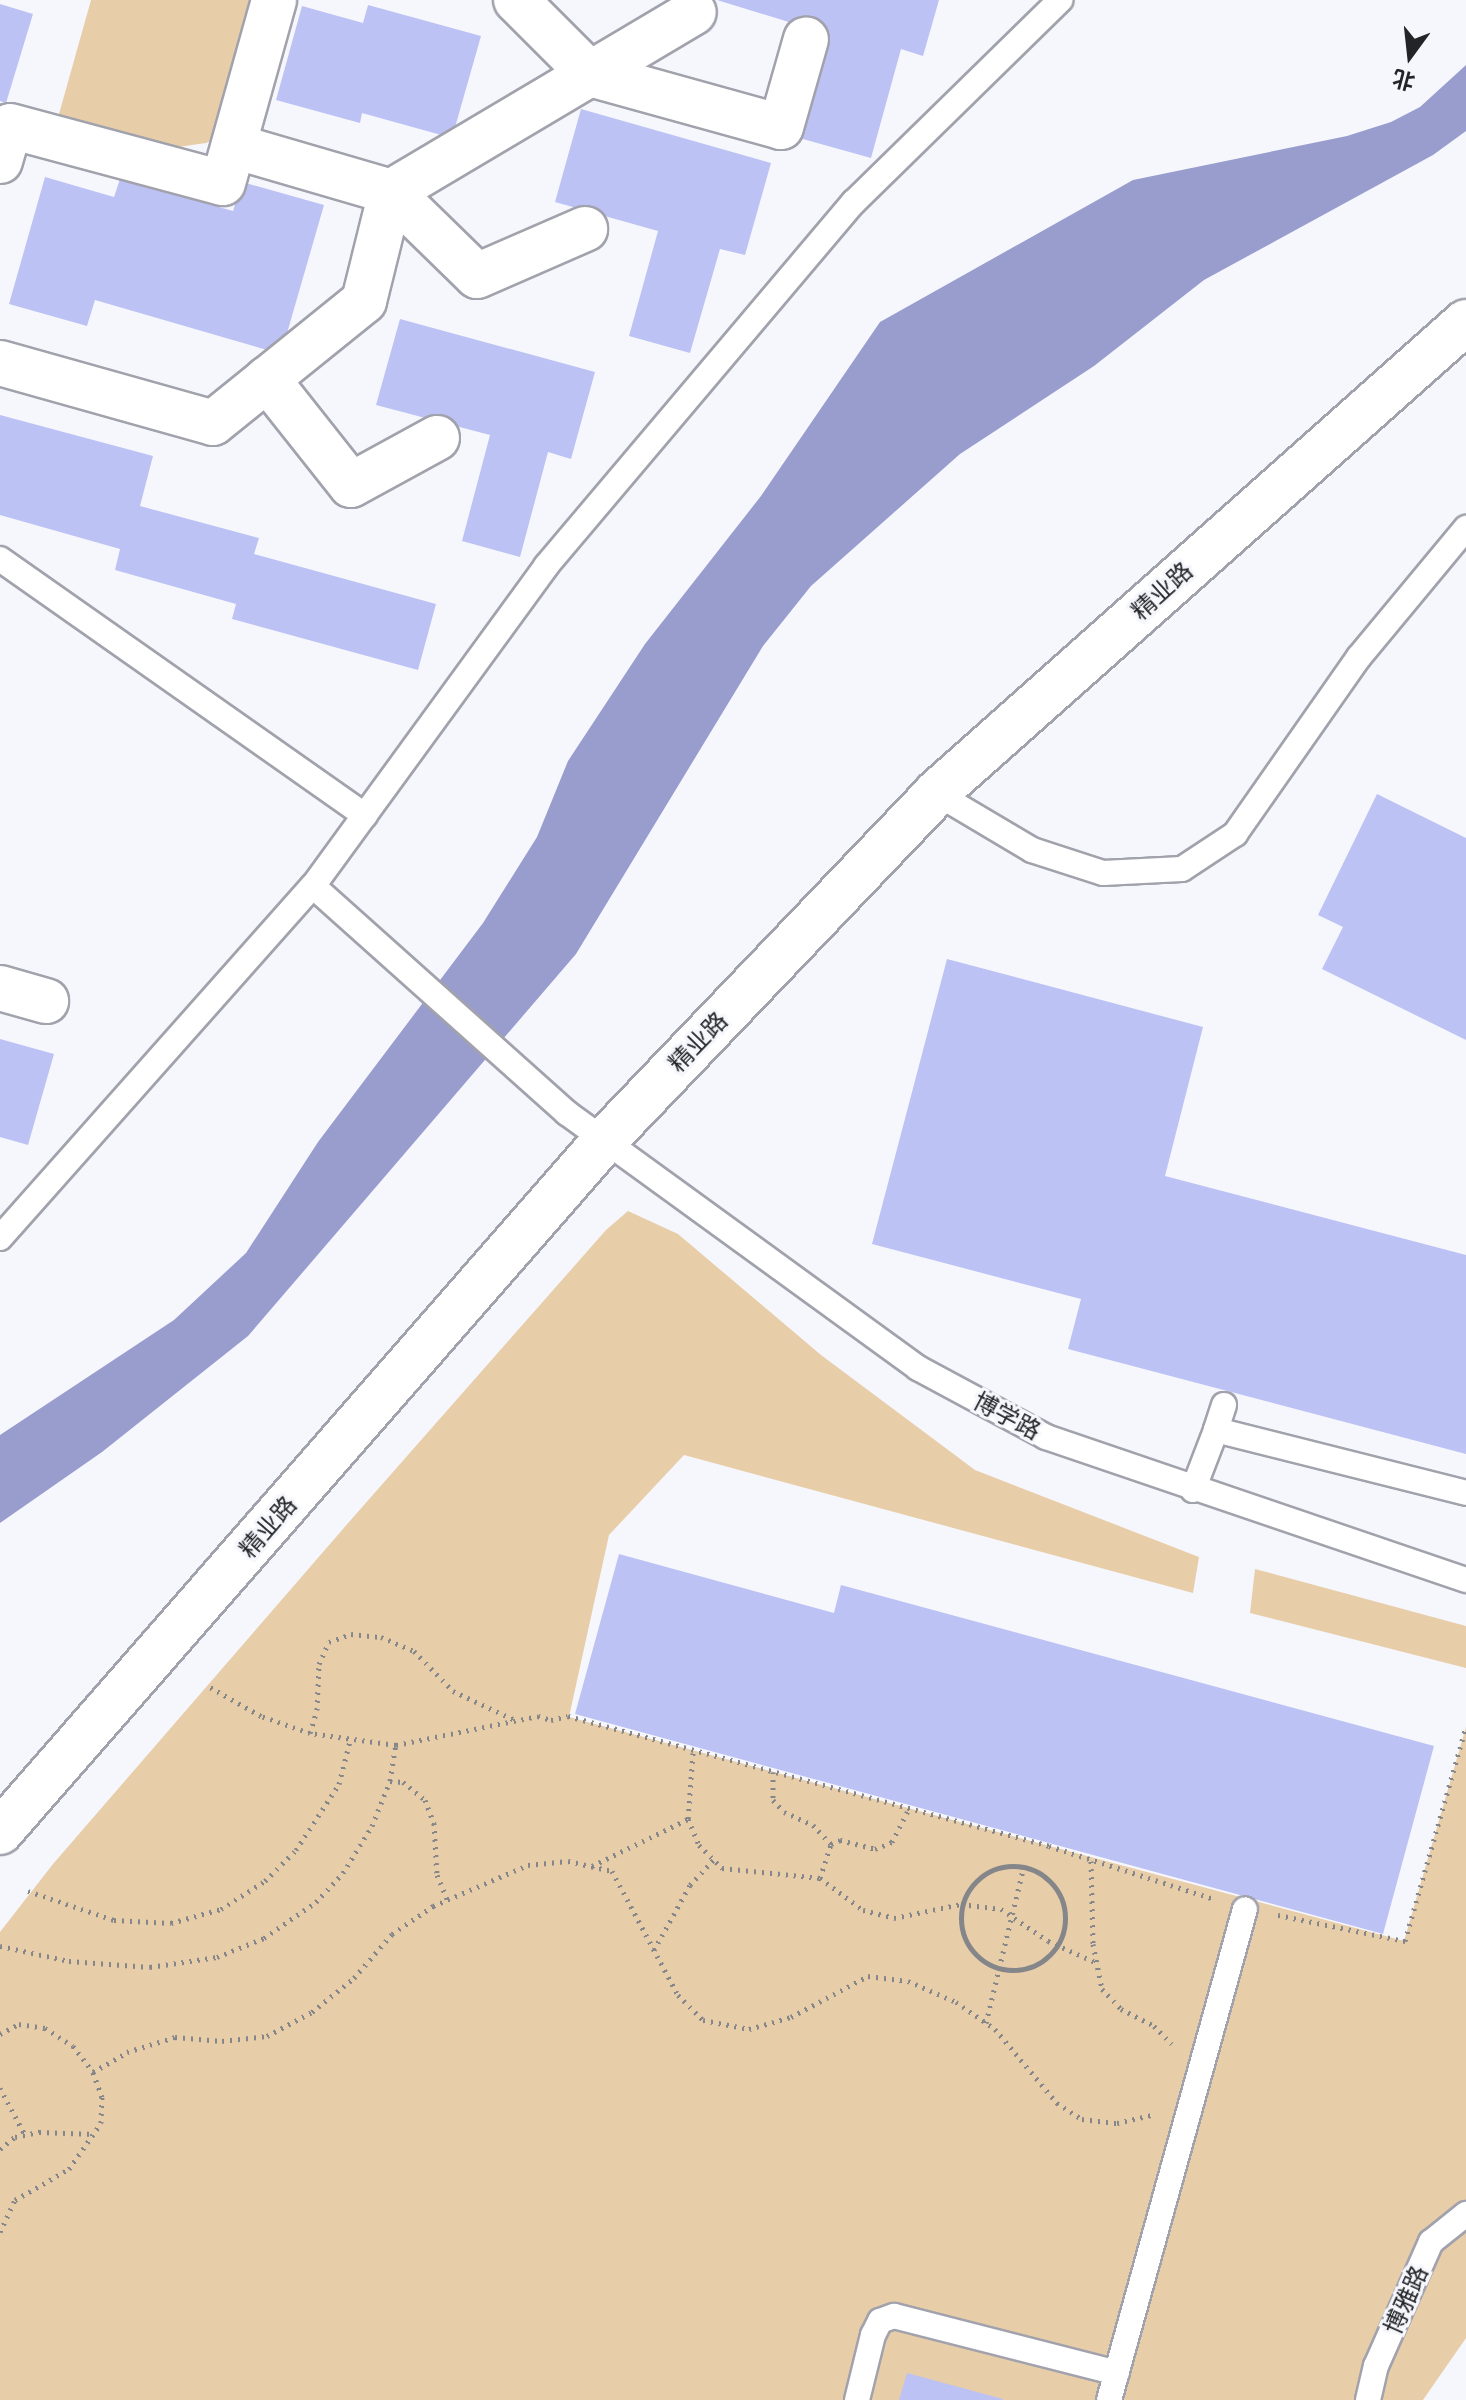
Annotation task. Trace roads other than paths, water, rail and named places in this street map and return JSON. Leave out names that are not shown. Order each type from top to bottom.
[{"type":"street","points":[[0,161],[10,126],[223,183],[274,0]]},
{"type":"street","points":[[516,0],[590,74],[781,127],[806,39]]},
{"type":"street","points":[[0,363],[213,423],[364,301],[391,192],[694,12]]},
{"type":"street","points":[[234,146],[391,192],[477,276],[585,229]]},
{"type":"street","name":"精业路","points":[[0,1832],[604,1141],[936,793],[1466,322]]},
{"type":"street","points":[[267,379],[351,485],[437,438]]},
{"type":"street","points":[[0,988],[46,1001]]},
{"type":"lane","points":[[0,1238],[313,886],[546,566],[854,202],[1060,0]]},
{"type":"lane","points":[[936,793],[1032,850],[1103,873],[1182,869],[1235,834],[1359,657],[1466,528]]},
{"type":"lane","points":[[0,559],[365,816]]},
{"type":"lane","name":"博学路","points":[[313,886],[387,947],[567,1113],[918,1368],[1046,1437],[1193,1490],[1466,1580]]},
{"type":"lane","points":[[1193,1490],[1224,1405]]},
{"type":"lane","points":[[1216,1430],[1466,1493]]},
{"type":"lane","points":[[1109,2400],[1245,1909]]},
{"type":"lane","name":"博雅路","points":[[1368,2400],[1376,2366],[1431,2242],[1466,2214]]},
{"type":"lane","points":[[857,2400],[873,2335],[880,2321],[894,2316],[1117,2373]]},
{"type":"water","points":[[1466,65],[1466,131],[1433,155],[1204,280],[1094,366],[960,454],[811,586],[763,646],[576,954],[248,1336],[102,1452],[0,1523],[0,1435],[174,1320],[246,1253],[318,1142],[483,923],[537,837],[568,761],[645,644],[761,496],[880,322],[1133,180],[1347,136],[1391,122],[1420,107]]}]
